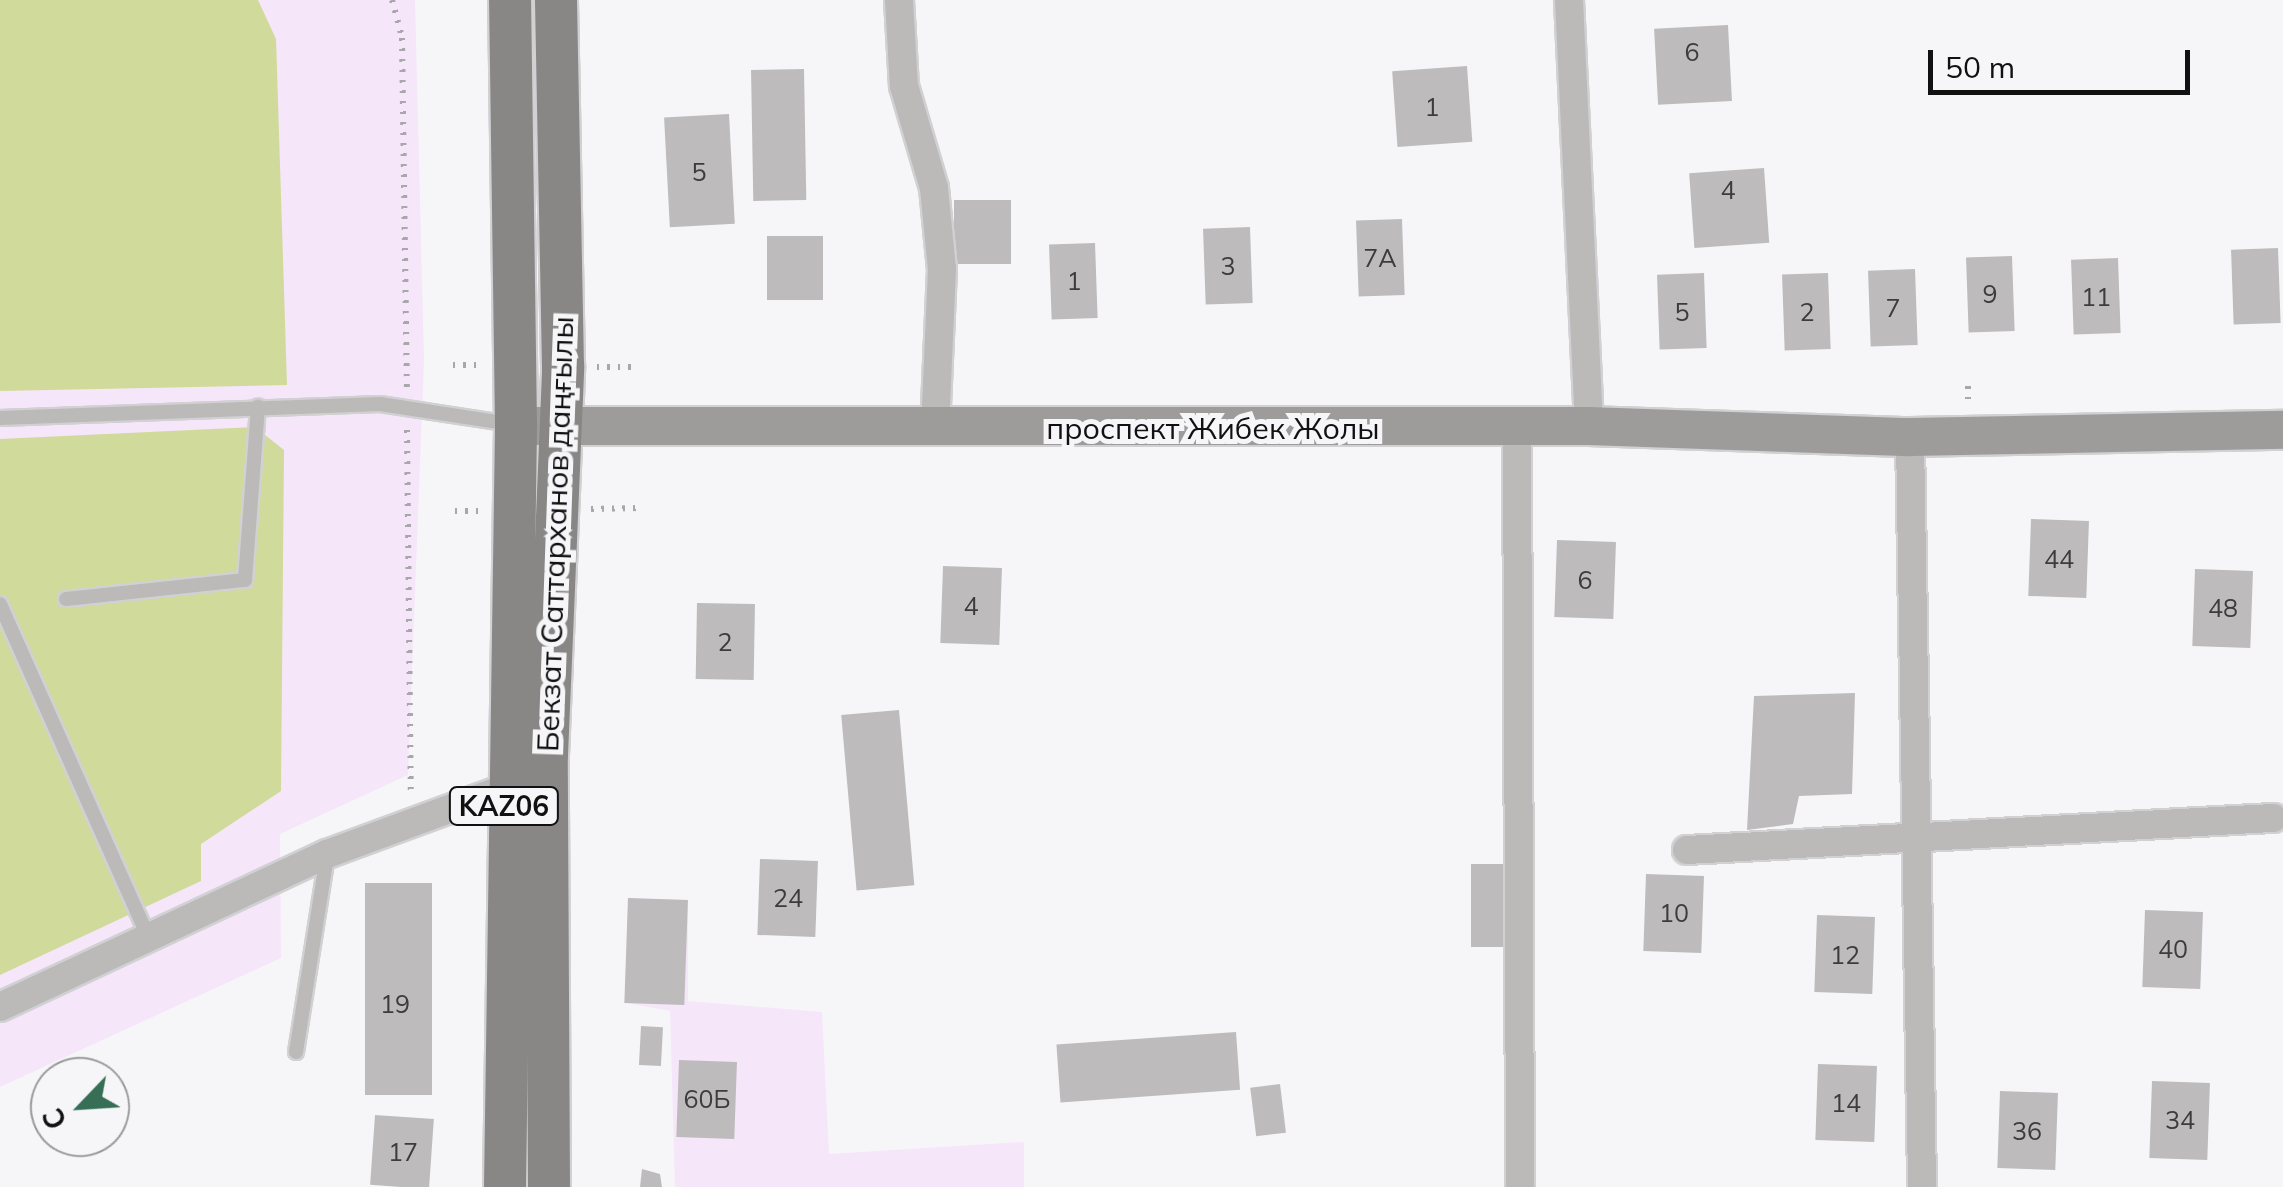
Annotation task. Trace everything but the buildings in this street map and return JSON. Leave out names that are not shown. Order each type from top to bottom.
[{"type":"main road","name":"Бекзат Саттарханов даңғылы","points":[[505,1187],[504,789],[516,426],[510,0]]},
{"type":"main road","name":"Бекзат Саттарханов даңғылы","points":[[550,1187],[547,755],[562,428],[556,0]]},
{"type":"main road","name":"проспект Жибек Жолы","points":[[516,426],[935,430],[1589,426],[1910,437],[2283,430]]},
{"type":"street","points":[[900,0],[904,86],[934,188],[942,270],[935,430]]},
{"type":"street","points":[[1569,0],[1589,426]]},
{"type":"street","points":[[1517,426],[1520,1187]]},
{"type":"street","points":[[1910,437],[1922,1187]]},
{"type":"street","points":[[0,1007],[327,854],[504,789]]},
{"type":"street","points":[[1687,850],[2273,818]]},
{"type":"lane","points":[[0,418],[380,404],[516,426]]},
{"type":"lane","points":[[66,600],[245,580],[258,406]]},
{"type":"lane","points":[[0,604],[149,938]]},
{"type":"lane","points":[[296,1052],[327,854]]},
{"type":"shaded area","points":[[0,0],[415,0],[424,360],[408,775],[280,834],[281,958],[65,1057],[30,1057],[30,1073],[0,1087]]},
{"type":"shaded area","points":[[628,898],[688,900],[688,1001],[822,1012],[829,1154],[1024,1142],[1024,1187],[675,1187],[670,1011],[627,1003]]},
{"type":"green space","points":[[0,0],[258,0],[276,39],[287,385],[0,391]]},
{"type":"green space","points":[[255,427],[284,450],[281,791],[201,844],[201,881],[0,975],[0,439]]}]
